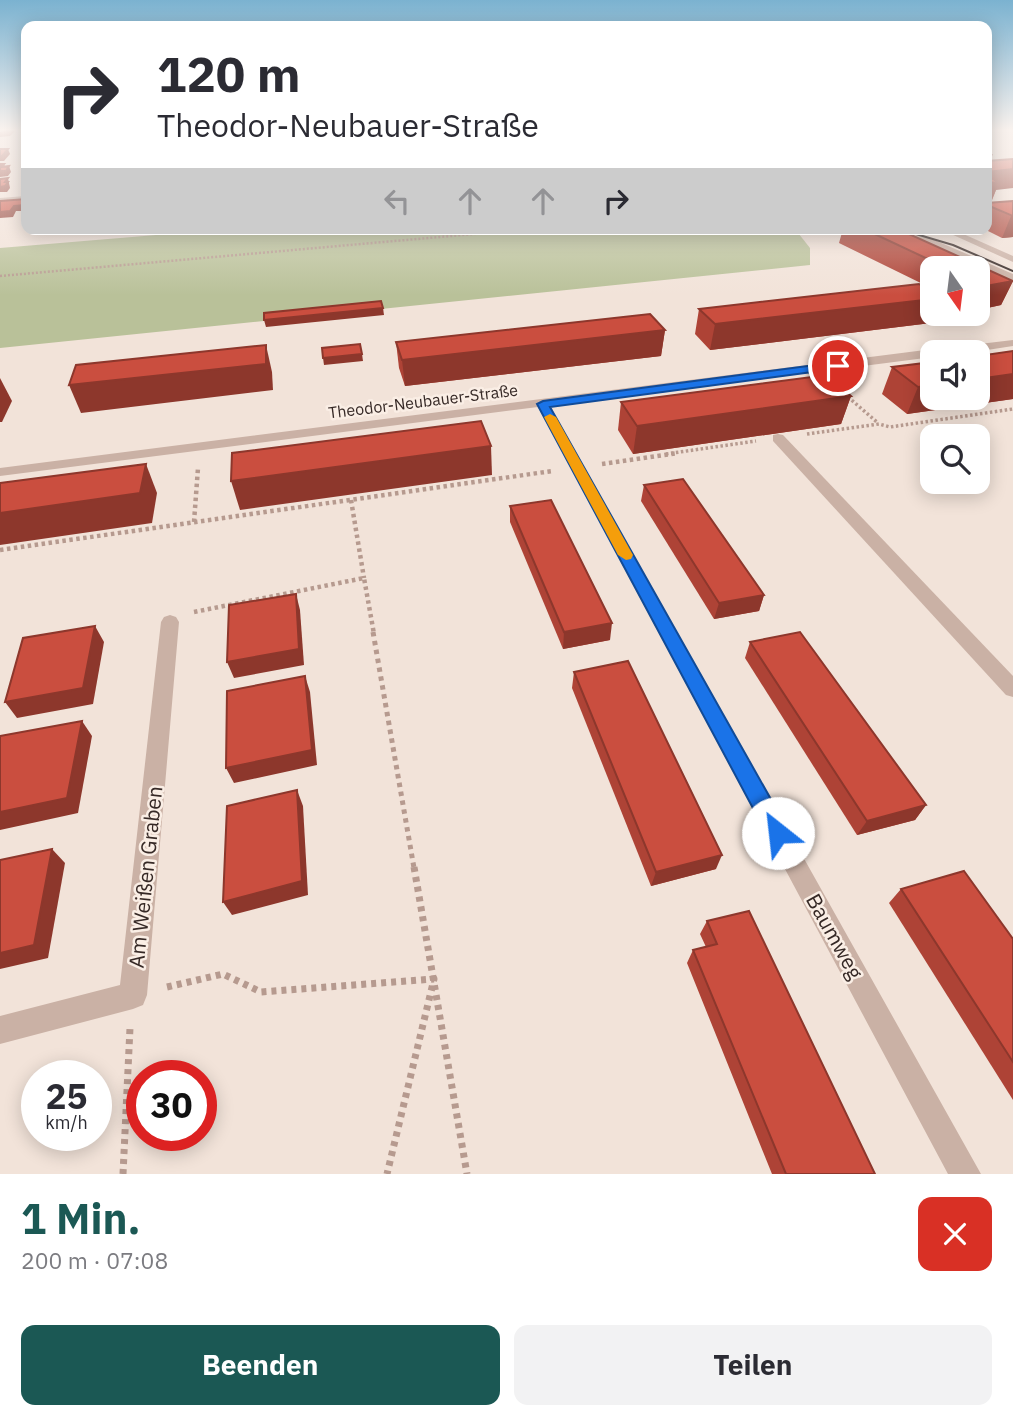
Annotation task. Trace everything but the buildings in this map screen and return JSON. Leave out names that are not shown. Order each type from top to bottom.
[{"type":"street","points":[[0,200],[21,198]]},
{"type":"street","points":[[915,235],[1013,278]]},
{"type":"street","points":[[958,235],[1013,259]]},
{"type":"street","points":[[990,346],[1013,343]]},
{"type":"street","name":"Theodor-Neubauer-Straße","points":[[0,472],[920,356]]},
{"type":"street","name":"Baumweg","points":[[543,404],[965,1174]]},
{"type":"street","points":[[778,438],[1013,689]]},
{"type":"street","name":"Am Weißen Graben","points":[[133,995],[170,622]]},
{"type":"street","points":[[0,1030],[133,995]]},
{"type":"path","points":[[0,276],[462,235]]},
{"type":"path","points":[[815,369],[879,424]]},
{"type":"path","points":[[0,550],[879,424],[890,427],[1013,410]]},
{"type":"path","points":[[194,523],[198,462]]},
{"type":"path","points":[[351,500],[467,1174]]},
{"type":"path","points":[[170,622],[203,609],[364,578]]},
{"type":"path","points":[[123,1174],[133,995],[223,974],[261,992],[434,979]]},
{"type":"path","points":[[387,1174],[434,979]]},
{"type":"green space","points":[[156,235],[800,235],[810,248],[810,265],[0,348],[0,248]]},
{"type":"tram line","points":[[919,235],[953,245],[1013,271]]},
{"type":"slow traffic","points":[[550,417],[626,555]]},
{"type":"route","points":[[778,833],[543,404],[838,366]]}]
